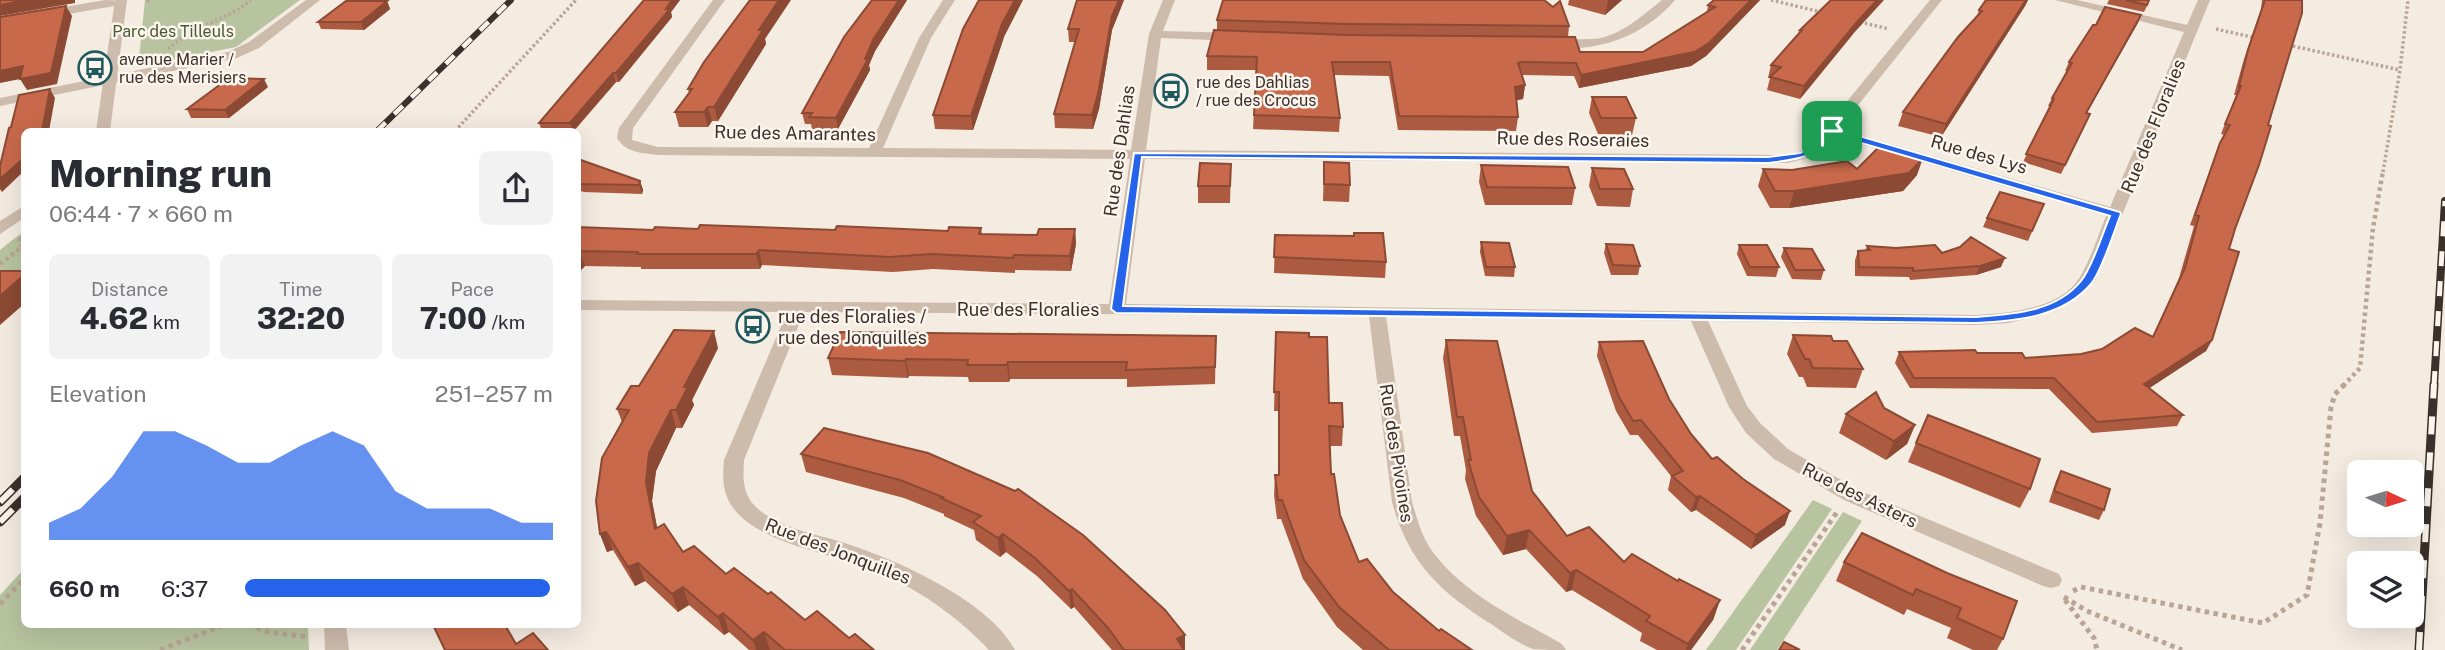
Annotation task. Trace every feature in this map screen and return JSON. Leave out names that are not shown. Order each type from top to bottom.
[{"type":"street","points":[[0,102],[224,57],[244,50],[266,37],[314,0]]},
{"type":"street","name":"Rue des Amarantes","points":[[719,0],[626,128],[626,142],[638,148],[658,150],[1138,155]]},
{"type":"street","points":[[874,153],[925,38],[949,0]]},
{"type":"street","name":"Rue des Dahlias","points":[[1116,309],[1155,34],[1169,0]]},
{"type":"street","points":[[1542,44],[1592,43],[1621,37],[1669,0]]},
{"type":"street","name":"Rue des Roseraies","points":[[1138,155],[1768,160],[1802,156],[1817,147],[1832,131],[1936,0]]},
{"type":"street","points":[[2061,0],[2192,30]]},
{"type":"street","name":"Rue des Floralies","points":[[581,305],[1377,311],[1976,320],[2010,318],[2062,303],[2087,281],[2204,0]]},
{"type":"street","points":[[0,22],[120,1],[103,128]]},
{"type":"street","points":[[1155,34],[1248,37]]},
{"type":"street","name":"Rue des Lys","points":[[1832,131],[2116,214]]},
{"type":"street","points":[[0,229],[21,213]]},
{"type":"street","name":"Rue des Jonquilles","points":[[797,308],[734,460],[732,482],[740,502],[763,524],[778,531],[860,556],[911,578],[969,617],[1003,650]]},
{"type":"street","name":"Rue des Pivoines","points":[[1377,311],[1404,516],[1416,545],[1452,587],[1554,650]]},
{"type":"street","name":"Rue des Asters","points":[[1697,316],[1738,407],[1753,428],[1782,454],[1852,495],[2057,589]]},
{"type":"street","points":[[335,628],[337,650]]},
{"type":"path","points":[[166,54],[171,46],[188,32],[241,9],[251,0]]},
{"type":"path","points":[[458,128],[576,0]]},
{"type":"path","points":[[1771,0],[1832,15]]},
{"type":"path","points":[[2057,589],[2081,587],[2263,623],[2306,596],[2320,523],[2331,407],[2335,394],[2360,368],[2373,228],[2400,70],[2408,0]]},
{"type":"path","points":[[1857,21],[1894,30]]},
{"type":"path","points":[[2216,29],[2266,40]]},
{"type":"path","points":[[2279,43],[2400,70]]},
{"type":"path","points":[[16,237],[21,241]]},
{"type":"path","points":[[0,264],[21,246]]},
{"type":"path","points":[[1742,650],[1837,512]]},
{"type":"path","points":[[0,604],[21,582]]},
{"type":"path","points":[[2057,589],[2094,638],[2097,650]]},
{"type":"path","points":[[2057,589],[2087,611],[2182,650]]},
{"type":"path","points":[[164,649],[216,628]]},
{"type":"path","points":[[257,628],[308,637]]},
{"type":"green space","name":"Parc des Tilleuls","points":[[145,0],[300,0],[236,47],[153,64],[143,62],[139,58]]},
{"type":"green space","points":[[21,233],[21,285],[0,285],[0,250]]},
{"type":"green space","points":[[1813,500],[1832,509],[1736,650],[1706,650]]},
{"type":"green space","points":[[1843,512],[1862,521],[1777,650],[1750,650]]},
{"type":"green space","points":[[21,572],[21,628],[308,628],[309,650],[0,650],[0,595]]},
{"type":"building","points":[[0,0],[26,0],[0,5]]},
{"type":"building","points":[[644,0],[672,0],[666,9],[670,9],[570,123],[539,123]]},
{"type":"building","points":[[750,0],[779,0],[714,107],[708,107],[704,112],[675,112],[692,89],[688,89],[704,62]]},
{"type":"building","points":[[872,0],[899,0],[873,40],[865,59],[868,59],[836,118],[809,117],[812,113],[802,113],[844,37]]},
{"type":"building","points":[[979,0],[1015,0],[1002,24],[971,116],[933,115],[963,29]]},
{"type":"building","points":[[1077,0],[1119,0],[1112,16],[1092,115],[1054,114],[1079,29],[1068,29]]},
{"type":"building","points":[[1223,0],[1544,0],[1553,7],[1560,1],[1569,26],[1217,20]]},
{"type":"building","points":[[1714,0],[1751,0],[1709,43],[1694,52],[1581,75],[1576,63],[1518,63],[1525,85],[1515,87],[1518,117],[1399,116],[1390,62],[1332,62],[1340,118],[1254,115],[1257,57],[1207,56],[1214,30],[1348,35],[1575,37],[1580,52],[1643,52],[1715,7],[1708,5]]},
{"type":"building","points":[[1831,0],[1877,0],[1804,86],[1770,77],[1781,67],[1771,65],[1800,30]]},
{"type":"building","points":[[1986,0],[2026,0],[1946,124],[1903,112],[1958,37],[1982,11],[1979,10]]},
{"type":"building","points":[[2126,0],[2149,0],[2147,5]]},
{"type":"building","points":[[2265,0],[2302,0],[2302,13],[2268,125],[2271,126],[2259,165],[2229,249],[2239,252],[2212,340],[2144,384],[2183,415],[2097,422],[2054,378],[1914,378],[1899,352],[1975,350],[1977,353],[2022,353],[2025,358],[2081,354],[2102,349],[2135,328],[2153,337],[2185,268],[2199,216],[2195,215],[2220,143],[2230,125],[2225,124],[2241,86],[2248,50]]},
{"type":"building","points":[[346,1],[387,1],[361,22],[318,22]]},
{"type":"building","points":[[66,6],[51,73],[20,79],[23,66],[0,71],[0,17]]},
{"type":"building","points":[[2105,7],[2141,15],[2086,113],[2090,114],[2065,165],[2026,154],[2072,63],[2069,62],[2093,25],[2096,25]]},
{"type":"building","points":[[229,78],[264,79],[225,110],[187,109]]},
{"type":"building","points":[[50,89],[43,128],[21,128],[21,161],[0,179],[0,166],[19,95]]},
{"type":"building","points":[[1592,97],[1626,97],[1636,118],[1601,118]]},
{"type":"building","points":[[1881,145],[1923,158],[1909,173],[1794,191],[1775,191],[1763,169],[1792,170],[1847,161],[1857,169]]},
{"type":"building","points":[[581,160],[640,181],[639,185],[581,184]]},
{"type":"building","points":[[1324,162],[1349,163],[1350,185],[1324,184]]},
{"type":"building","points":[[1200,163],[1231,164],[1230,186],[1198,186]]},
{"type":"building","points":[[1481,165],[1568,167],[1575,188],[1487,187]]},
{"type":"building","points":[[1592,168],[1624,169],[1633,189],[1600,189]]},
{"type":"building","points":[[2000,192],[2044,204],[2032,231],[1987,218]]},
{"type":"building","points":[[700,225],[835,230],[837,226],[948,231],[949,227],[981,228],[979,234],[1037,235],[1039,229],[1075,229],[1070,256],[1014,255],[1013,258],[931,254],[890,257],[759,250],[756,254],[581,251],[581,227],[698,229]]},
{"type":"building","points":[[1354,233],[1383,233],[1386,262],[1274,257],[1275,235],[1354,236]]},
{"type":"building","points":[[1971,237],[2005,258],[1980,266],[1913,271],[1913,268],[1859,267],[1858,251],[1870,250],[1867,246],[1896,248],[1935,245],[1942,253],[1960,247]]},
{"type":"building","points":[[1481,242],[1509,243],[1515,267],[1486,267]]},
{"type":"building","points":[[1606,244],[1633,245],[1640,266],[1613,265]]},
{"type":"building","points":[[1739,245],[1767,245],[1779,267],[1750,267]]},
{"type":"building","points":[[1784,248],[1812,249],[1824,270],[1795,270]]},
{"type":"building","points":[[0,271],[21,271],[21,278],[0,296]]},
{"type":"building","points":[[674,330],[714,331],[684,387],[688,387],[676,410],[671,410],[649,453],[646,483],[655,529],[664,524],[683,552],[694,546],[726,574],[734,568],[768,594],[771,592],[805,620],[817,611],[849,638],[855,634],[874,650],[785,650],[764,632],[753,640],[723,613],[718,617],[683,587],[672,594],[638,563],[628,567],[606,532],[600,534],[596,501],[602,458],[629,410],[617,409],[631,386],[639,386]]},
{"type":"building","points":[[840,332],[1216,336],[1215,367],[1126,370],[1127,362],[1008,362],[1007,365],[967,365],[968,360],[828,358]]},
{"type":"building","points":[[1276,332],[1309,333],[1309,337],[1327,337],[1329,403],[1342,403],[1343,427],[1329,426],[1331,474],[1334,474],[1340,515],[1359,562],[1367,559],[1393,592],[1439,631],[1441,629],[1472,650],[1389,650],[1339,607],[1304,560],[1282,500],[1278,500],[1275,475],[1279,475],[1279,392],[1274,392]]},
{"type":"building","points":[[1793,335],[1831,336],[1833,341],[1847,341],[1863,369],[1813,368],[1809,359],[1805,359]]},
{"type":"building","points":[[1446,340],[1497,341],[1532,491],[1567,536],[1589,527],[1624,562],[1632,554],[1678,581],[1679,579],[1720,600],[1688,644],[1646,621],[1650,616],[1576,570],[1570,573],[1529,530],[1507,536],[1479,497],[1468,460],[1471,460],[1463,417],[1457,417]]},
{"type":"building","points":[[1643,341],[1669,399],[1691,434],[1712,459],[1717,457],[1743,479],[1790,511],[1756,535],[1700,496],[1696,497],[1672,476],[1683,471],[1641,420],[1633,421],[1619,397],[1599,342]]},
{"type":"building","points":[[1876,392],[1884,408],[1915,425],[1894,441],[1846,414]]},
{"type":"building","points":[[1928,415],[2040,459],[2030,489],[1916,443]]},
{"type":"building","points":[[824,428],[928,453],[1015,491],[1018,489],[1083,535],[1165,610],[1185,635],[1177,639],[1184,650],[1124,650],[1072,589],[1069,591],[1035,558],[1003,534],[998,538],[973,522],[981,516],[900,480],[801,454]]},
{"type":"building","points":[[2061,471],[2110,489],[2104,510],[2054,491]]},
{"type":"building","points":[[1862,533],[1947,573],[2017,601],[2003,639],[1957,618],[1961,608],[1916,589],[1913,595],[1844,562]]},
{"type":"building","points":[[434,628],[507,628],[516,644],[533,633],[548,650],[445,650]]},
{"type":"building","points":[[1784,642],[1800,650],[1779,650]]},
{"type":"railway","points":[[380,128],[511,0]]},
{"type":"railway","points":[[2434,386],[2445,201]]},
{"type":"railway","points":[[2419,650],[2434,384]]},
{"type":"railway","points":[[0,502],[21,481]]},
{"type":"railway","points":[[0,522],[21,501]]},
{"type":"place","name":"avenue Marier / rue des Merisiers","points":[[95,68]]},
{"type":"place","name":"rue des Dahlias / rue des Crocus","points":[[1171,91]]},
{"type":"place","name":"rue des Floralies / rue des Jonquilles","points":[[753,326]]},
{"type":"route","points":[[1832,131],[2116,214],[2095,267],[2087,281],[2062,303],[2010,318],[1976,320],[1116,309],[1138,155],[1768,160],[1802,156],[1817,147],[1832,131]]}]
